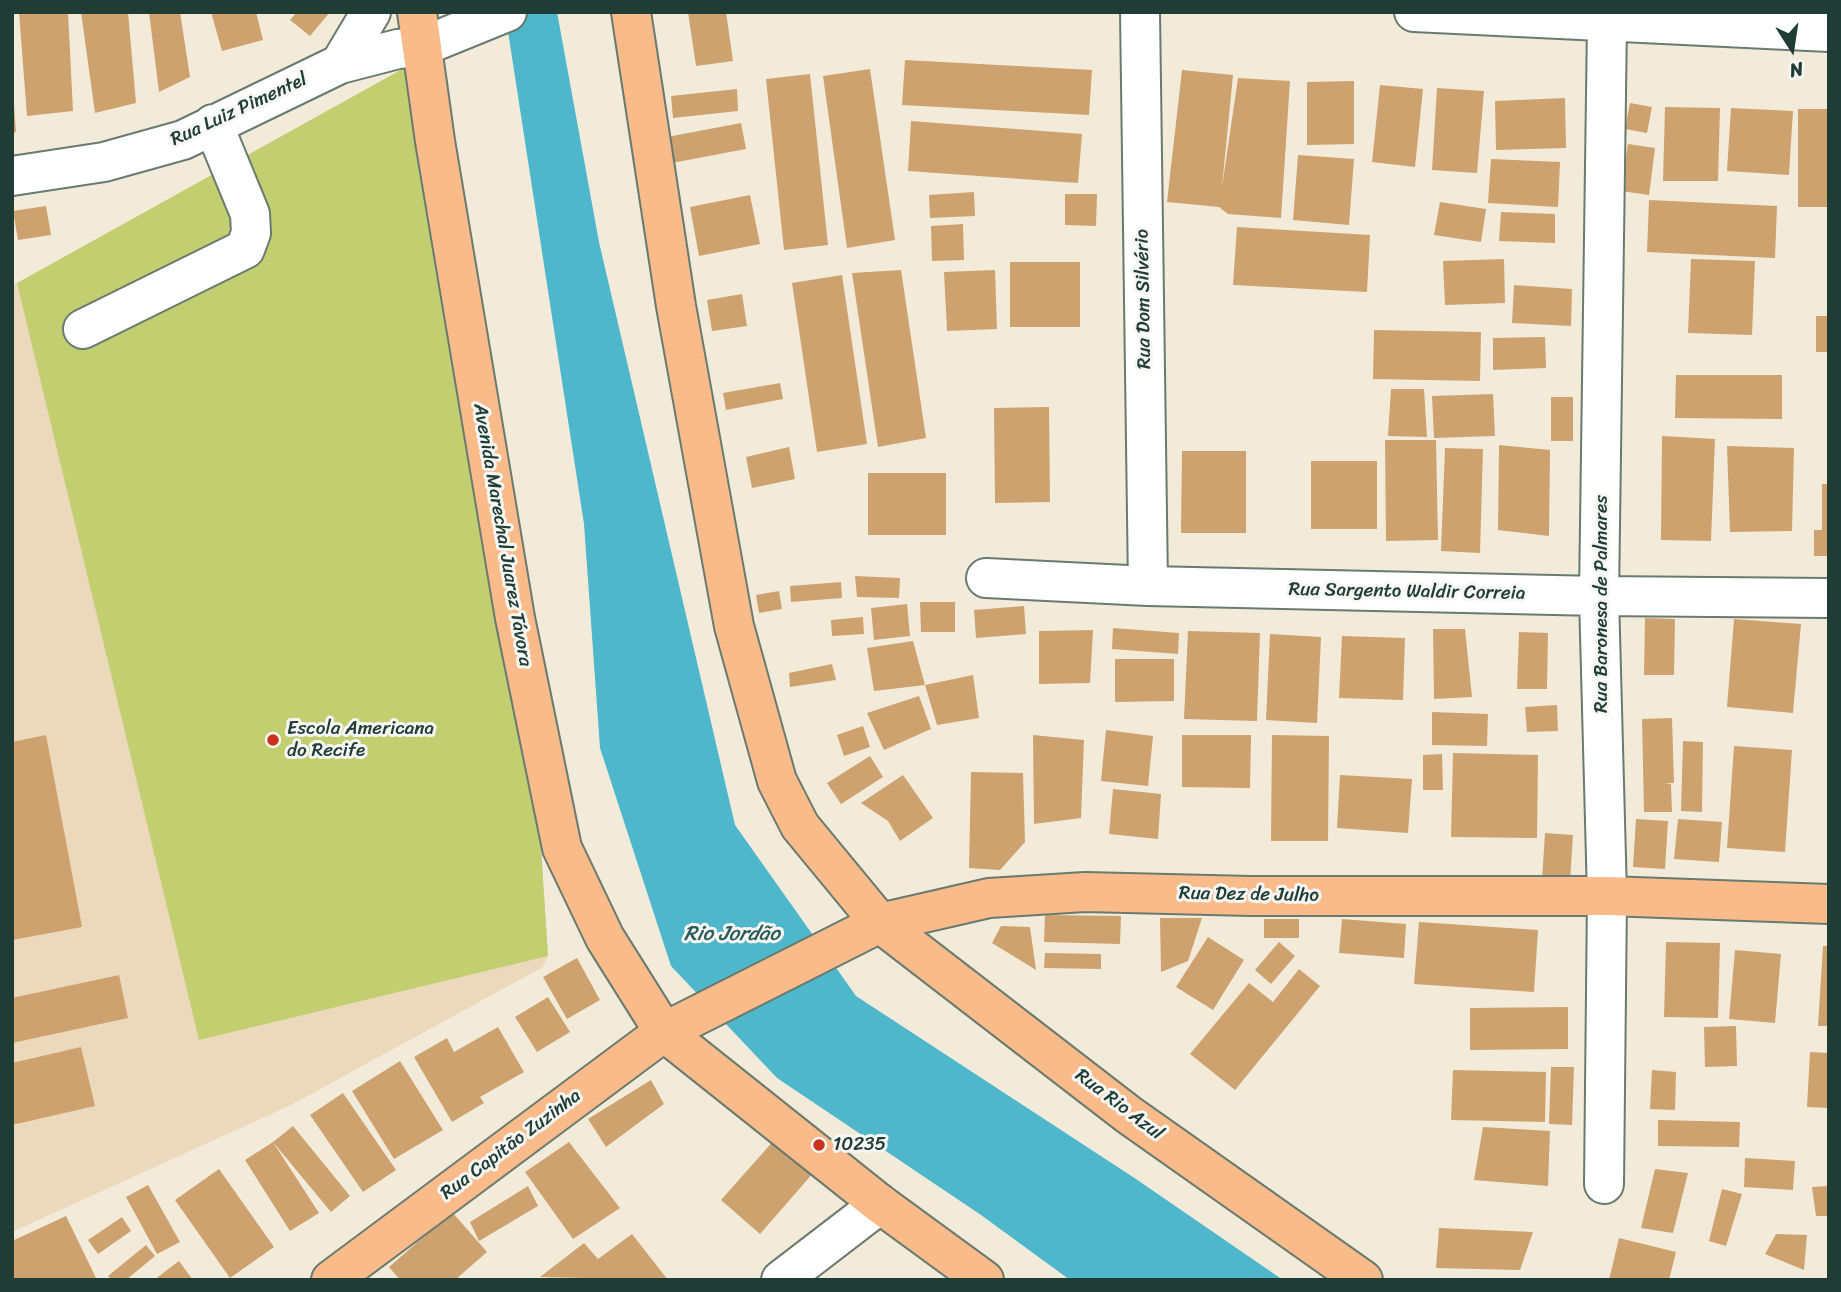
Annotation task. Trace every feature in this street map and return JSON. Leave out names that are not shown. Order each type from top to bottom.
[{"type":"main road","points":[[631,12],[676,306],[734,626],[777,780],[800,826],[866,930]]},
{"type":"main road","name":"Avenida Marechal Juarez Távora","points":[[427,32],[515,618],[562,849],[605,938],[679,1023]]},
{"type":"main road","name":"Rua Dez de Julho","points":[[679,1023],[866,930],[989,898],[1085,892],[1251,896],[1607,896],[1829,904]]},
{"type":"main road","name":"Rua Rio Azul","points":[[866,930],[1363,1280]]},
{"type":"main road","points":[[679,1023],[880,1204],[984,1280]]},
{"type":"main road","name":"Rua Capitão Zuzinha","points":[[331,1280],[679,1023]]},
{"type":"street","points":[[340,64],[371,12]]},
{"type":"street","name":"Rua Luiz Pimentel","points":[[12,176],[104,162],[183,140],[340,64],[398,49],[427,32],[507,12]]},
{"type":"street","name":"Rua Dom Silvério","points":[[1140,12],[1148,586]]},
{"type":"street","points":[[1414,12],[1829,32]]},
{"type":"street","name":"Rua Baronesa de Palmares","points":[[1604,1184],[1607,896],[1599,596],[1607,23]]},
{"type":"street","points":[[83,329],[244,249],[251,233],[250,214],[213,124]]},
{"type":"street","name":"Rua Sargento Waldir Correia","points":[[986,578],[1148,586],[1829,598]]},
{"type":"street","points":[[781,1280],[880,1204]]},
{"type":"shaded area","name":"Escola Americana do Recife","points":[[417,61],[520,524],[548,956],[543,967],[291,1105],[12,1232],[12,286]]},
{"type":"green space","name":"Escola Americana do Recife","points":[[417,61],[443,91],[520,524],[548,956],[199,1040],[17,283]]},
{"type":"water","name":"Rio Jordão","points":[[505,12],[557,12],[599,242],[735,825],[856,996],[1136,1179],[1283,1280],[1070,1280],[981,1215],[777,1078],[671,966],[600,748],[584,524]]},
{"type":"building","points":[[19,12],[68,12],[73,111],[27,116]]},
{"type":"building","points":[[81,12],[128,12],[136,103],[95,113]]},
{"type":"building","points":[[149,12],[180,12],[190,77],[159,92]]},
{"type":"building","points":[[211,12],[256,12],[263,40],[222,51]]},
{"type":"building","points":[[297,12],[330,12],[310,36],[290,20]]},
{"type":"building","points":[[688,12],[726,12],[733,61],[696,66]]},
{"type":"building","points":[[905,60],[1092,70],[1089,115],[902,105]]},
{"type":"building","points":[[870,69],[895,240],[847,248],[823,76]]},
{"type":"building","points":[[1182,70],[1233,75],[1222,187],[1238,78],[1290,81],[1281,218],[1228,214],[1219,207],[1167,202]]},
{"type":"building","points":[[810,74],[828,245],[784,250],[766,79]]},
{"type":"building","points":[[1354,81],[1354,144],[1307,145],[1307,82]]},
{"type":"building","points":[[1380,85],[1423,89],[1415,167],[1372,162]]},
{"type":"building","points":[[1437,88],[1484,91],[1477,173],[1432,170]]},
{"type":"building","points":[[737,89],[738,111],[673,118],[671,96]]},
{"type":"building","points":[[1565,98],[1566,148],[1496,150],[1495,101]]},
{"type":"building","points":[[1630,103],[1652,107],[1647,133],[1625,129]]},
{"type":"building","points":[[12,105],[16,132],[12,133]]},
{"type":"building","points":[[1665,107],[1720,108],[1718,181],[1663,181]]},
{"type":"building","points":[[1731,108],[1793,111],[1789,175],[1727,171]]},
{"type":"building","points":[[1798,109],[1829,109],[1829,207],[1798,207]]},
{"type":"building","points":[[911,121],[1082,134],[1078,183],[908,171]]},
{"type":"building","points":[[741,123],[746,149],[672,163],[667,137]]},
{"type":"building","points":[[1628,144],[1655,148],[1649,195],[1621,191]]},
{"type":"building","points":[[1298,155],[1354,159],[1349,225],[1293,220]]},
{"type":"building","points":[[1491,159],[1560,162],[1558,207],[1488,203]]},
{"type":"building","points":[[974,192],[975,216],[930,218],[929,195]]},
{"type":"building","points":[[1065,194],[1097,194],[1096,226],[1065,225]]},
{"type":"building","points":[[750,195],[760,244],[699,256],[690,207]]},
{"type":"building","points":[[1649,200],[1777,206],[1775,258],[1647,252]]},
{"type":"building","points":[[1440,202],[1486,209],[1481,242],[1434,235]]},
{"type":"building","points":[[46,206],[51,235],[18,240],[13,211]]},
{"type":"building","points":[[1501,212],[1555,214],[1555,243],[1499,241]]},
{"type":"building","points":[[963,224],[964,260],[932,261],[931,226]]},
{"type":"building","points":[[1237,227],[1370,235],[1367,292],[1233,285]]},
{"type":"building","points":[[1504,259],[1505,303],[1445,305],[1443,261]]},
{"type":"building","points":[[1691,259],[1755,261],[1752,335],[1688,333]]},
{"type":"building","points":[[1010,262],[1080,262],[1080,327],[1010,327]]},
{"type":"building","points":[[901,270],[926,438],[878,447],[852,273]]},
{"type":"building","points":[[995,270],[997,329],[947,331],[944,272]]},
{"type":"building","points":[[842,275],[867,444],[817,452],[792,283]]},
{"type":"building","points":[[1514,285],[1572,289],[1571,326],[1512,323]]},
{"type":"building","points":[[742,294],[747,326],[712,331],[707,300]]},
{"type":"building","points":[[1816,316],[1829,316],[1829,352],[1816,352]]},
{"type":"building","points":[[1374,330],[1481,332],[1480,381],[1373,379]]},
{"type":"building","points":[[1545,337],[1546,368],[1493,370],[1493,338]]},
{"type":"building","points":[[1676,375],[1782,375],[1782,419],[1675,418]]},
{"type":"building","points":[[780,383],[783,399],[726,410],[723,393]]},
{"type":"building","points":[[1391,389],[1424,389],[1427,437],[1388,436]]},
{"type":"building","points":[[1493,394],[1495,436],[1434,438],[1432,396]]},
{"type":"building","points":[[1551,397],[1573,397],[1573,441],[1551,441]]},
{"type":"building","points":[[1049,407],[1050,502],[995,503],[994,408]]},
{"type":"building","points":[[1662,436],[1715,439],[1711,541],[1661,540]]},
{"type":"building","points":[[1385,440],[1436,440],[1438,540],[1386,541]]},
{"type":"building","points":[[1499,445],[1550,450],[1549,536],[1498,530]]},
{"type":"building","points":[[1727,446],[1794,448],[1792,531],[1730,532]]},
{"type":"building","points":[[789,447],[795,479],[752,488],[746,457]]},
{"type":"building","points":[[1445,448],[1483,449],[1480,553],[1441,551]]},
{"type":"building","points":[[1182,451],[1246,451],[1246,533],[1181,533]]},
{"type":"building","points":[[1311,461],[1377,461],[1377,529],[1311,529]]},
{"type":"building","points":[[868,473],[946,473],[946,535],[868,535]]},
{"type":"building","points":[[1822,484],[1829,484],[1829,556],[1814,556],[1814,530],[1822,530]]},
{"type":"building","points":[[855,576],[900,578],[899,598],[857,597]]},
{"type":"building","points":[[841,582],[842,598],[791,602],[790,586]]},
{"type":"building","points":[[779,591],[782,609],[759,613],[756,595]]},
{"type":"building","points":[[920,602],[955,602],[955,632],[921,632]]},
{"type":"building","points":[[907,604],[910,636],[874,640],[871,608]]},
{"type":"building","points":[[1024,606],[1026,634],[976,638],[974,610]]},
{"type":"building","points":[[863,617],[864,634],[832,636],[831,620]]},
{"type":"building","points":[[1645,618],[1675,619],[1674,675],[1644,675]]},
{"type":"building","points":[[1734,619],[1801,624],[1793,713],[1727,707]]},
{"type":"building","points":[[1113,628],[1179,633],[1178,654],[1112,649]]},
{"type":"building","points":[[1433,629],[1465,629],[1472,697],[1434,699]]},
{"type":"building","points":[[1093,630],[1090,683],[1039,684],[1039,631]]},
{"type":"building","points":[[1188,631],[1260,633],[1257,721],[1184,719]]},
{"type":"building","points":[[1519,632],[1548,633],[1547,689],[1517,689]]},
{"type":"building","points":[[1270,634],[1321,637],[1317,723],[1266,720]]},
{"type":"building","points":[[1342,636],[1405,638],[1403,700],[1339,698]]},
{"type":"building","points":[[913,641],[925,685],[874,691],[867,648]]},
{"type":"building","points":[[1115,659],[1174,659],[1174,701],[1115,702]]},
{"type":"building","points":[[832,664],[836,680],[790,687],[789,673]]},
{"type":"building","points":[[973,675],[979,718],[937,725],[925,685]]},
{"type":"building","points":[[919,696],[931,729],[884,750],[867,713]]},
{"type":"building","points":[[1557,705],[1558,731],[1527,732],[1525,707]]},
{"type":"building","points":[[1432,712],[1488,714],[1487,746],[1432,745]]},
{"type":"building","points":[[1672,718],[1674,783],[1664,783],[1671,784],[1672,812],[1644,812],[1642,719]]},
{"type":"building","points":[[863,726],[870,747],[844,756],[837,735]]},
{"type":"building","points":[[1106,730],[1153,736],[1148,786],[1101,781]]},
{"type":"building","points":[[46,735],[82,927],[12,940],[12,742]]},
{"type":"building","points":[[1033,735],[1084,740],[1081,818],[1034,824]]},
{"type":"building","points":[[1182,735],[1251,735],[1250,788],[1182,787]]},
{"type":"building","points":[[1272,735],[1329,736],[1328,841],[1271,841]]},
{"type":"building","points":[[1683,741],[1703,742],[1702,812],[1681,811]]},
{"type":"building","points":[[1734,746],[1792,750],[1785,852],[1727,848]]},
{"type":"building","points":[[1453,753],[1538,755],[1537,838],[1451,837]]},
{"type":"building","points":[[1442,754],[1443,790],[1423,790],[1423,755]]},
{"type":"building","points":[[870,756],[883,777],[841,804],[827,783]]},
{"type":"building","points":[[971,772],[1023,773],[1025,842],[1000,870],[969,868]]},
{"type":"building","points":[[903,775],[933,818],[900,841],[888,821],[861,803]]},
{"type":"building","points":[[1340,775],[1412,779],[1408,833],[1337,828]]},
{"type":"building","points":[[1113,789],[1161,794],[1158,839],[1109,834]]},
{"type":"building","points":[[1636,819],[1668,821],[1665,869],[1633,867]]},
{"type":"building","points":[[1678,819],[1722,822],[1719,862],[1674,859]]},
{"type":"building","points":[[1545,833],[1573,835],[1570,881],[1542,880]]},
{"type":"building","points":[[1045,915],[1121,916],[1120,944],[1044,942]]},
{"type":"building","points":[[1160,918],[1202,918],[1188,961],[1161,972]]},
{"type":"building","points":[[1264,919],[1299,919],[1299,938],[1264,938]]},
{"type":"building","points":[[1342,919],[1406,924],[1404,958],[1339,953]]},
{"type":"building","points":[[1419,922],[1538,930],[1534,992],[1414,984]]},
{"type":"building","points":[[1001,926],[1030,927],[1036,970],[992,943]]},
{"type":"building","points":[[1208,937],[1244,960],[1213,1010],[1176,987]]},
{"type":"building","points":[[1279,942],[1295,956],[1271,984],[1255,970]]},
{"type":"building","points":[[1666,942],[1720,943],[1718,1018],[1664,1017]]},
{"type":"building","points":[[1823,946],[1829,946],[1829,1026],[1818,1026]]},
{"type":"building","points":[[1735,950],[1781,954],[1775,1023],[1729,1019]]},
{"type":"building","points":[[1045,953],[1101,954],[1101,969],[1044,968]]},
{"type":"building","points":[[577,958],[600,1000],[567,1019],[543,977]]},
{"type":"building","points":[[1299,969],[1320,986],[1235,1090],[1190,1054],[1249,983],[1273,1002]]},
{"type":"building","points":[[119,975],[128,1018],[12,1043],[12,998]]},
{"type":"building","points":[[548,997],[570,1032],[537,1052],[515,1017]]},
{"type":"building","points":[[1568,1007],[1568,1049],[1470,1050],[1470,1008]]},
{"type":"building","points":[[1736,1026],[1737,1066],[1705,1067],[1704,1027]]},
{"type":"building","points":[[498,1027],[524,1072],[480,1097],[484,1103],[452,1122],[414,1057],[447,1038],[454,1052]]},
{"type":"building","points":[[81,1047],[95,1106],[12,1125],[12,1063]]},
{"type":"building","points":[[1810,1052],[1829,1053],[1829,1108],[1807,1107]]},
{"type":"building","points":[[400,1061],[443,1130],[394,1159],[352,1091]]},
{"type":"building","points":[[1551,1067],[1574,1067],[1572,1125],[1549,1124]]},
{"type":"building","points":[[1453,1070],[1546,1072],[1545,1122],[1451,1120]]},
{"type":"building","points":[[1652,1070],[1676,1072],[1675,1110],[1650,1109]]},
{"type":"building","points":[[651,1080],[664,1104],[606,1147],[588,1119]]},
{"type":"building","points":[[343,1093],[396,1170],[363,1192],[310,1115]]},
{"type":"building","points":[[1658,1120],[1740,1122],[1739,1147],[1658,1146]]},
{"type":"building","points":[[293,1126],[350,1196],[331,1212],[273,1142]]},
{"type":"building","points":[[1483,1127],[1550,1131],[1548,1186],[1474,1180]]},
{"type":"building","points":[[776,1138],[814,1172],[760,1234],[721,1200]]},
{"type":"building","points":[[273,1142],[319,1213],[290,1231],[245,1160]]},
{"type":"building","points":[[569,1142],[620,1208],[573,1239],[525,1172]]},
{"type":"building","points":[[1745,1158],[1795,1161],[1793,1190],[1744,1187]]},
{"type":"building","points":[[219,1169],[274,1247],[230,1278],[175,1200]]},
{"type":"building","points":[[1655,1169],[1688,1173],[1673,1233],[1641,1228]]},
{"type":"building","points":[[148,1185],[180,1242],[157,1254],[126,1197]]},
{"type":"building","points":[[528,1186],[538,1206],[479,1241],[470,1222]]},
{"type":"building","points":[[1829,1186],[1829,1216],[1816,1216],[1812,1187]]},
{"type":"building","points":[[1722,1189],[1742,1194],[1726,1246],[1709,1241]]},
{"type":"building","points":[[452,1212],[487,1252],[455,1280],[400,1280],[389,1267]]},
{"type":"building","points":[[66,1216],[97,1280],[12,1280],[12,1241]]},
{"type":"building","points":[[122,1217],[131,1231],[98,1254],[88,1240]]},
{"type":"building","points":[[1439,1228],[1533,1232],[1520,1270],[1436,1268]]},
{"type":"building","points":[[632,1234],[668,1280],[540,1277],[584,1243],[598,1259]]},
{"type":"building","points":[[1776,1234],[1807,1235],[1804,1270],[1765,1254]]},
{"type":"building","points":[[1619,1238],[1676,1252],[1669,1280],[1609,1280]]},
{"type":"building","points":[[146,1245],[155,1256],[126,1280],[112,1280],[108,1276]]},
{"type":"building","points":[[179,1261],[193,1280],[154,1280]]},
{"type":"place","name":"Escola Americana do Recife","points":[[273,740]]},
{"type":"place","name":"10235","points":[[819,1145]]}]
